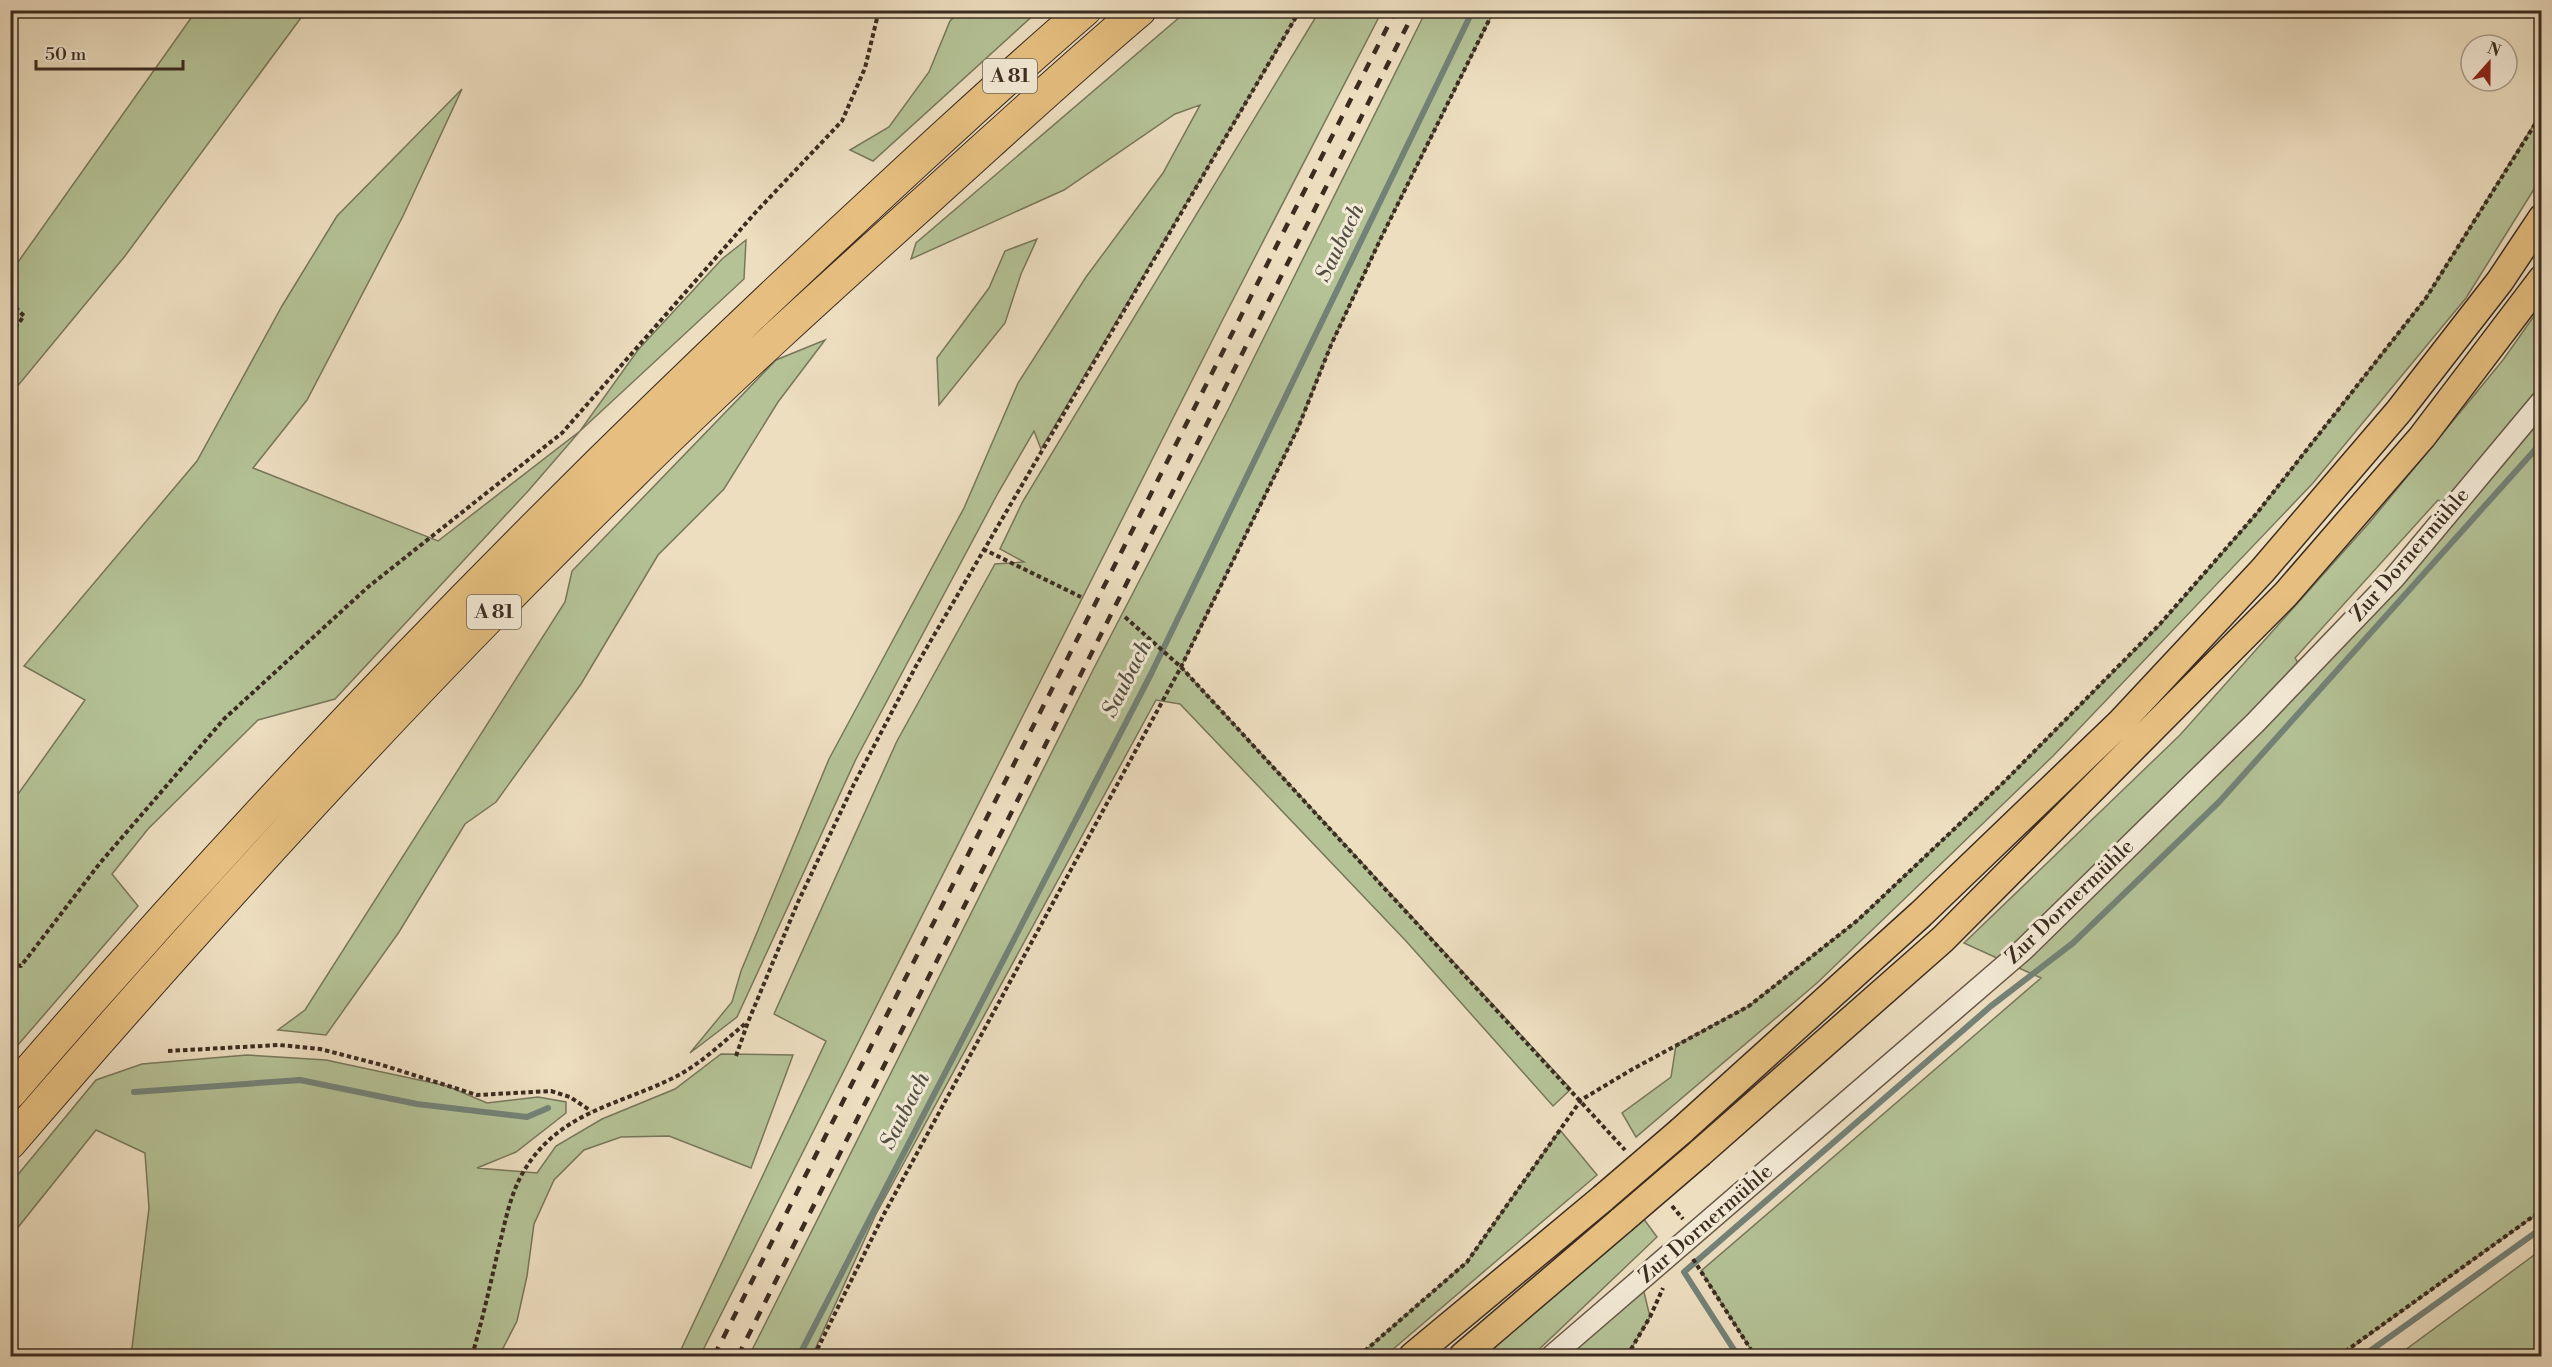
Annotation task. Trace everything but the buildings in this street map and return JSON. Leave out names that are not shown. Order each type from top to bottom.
[{"type":"highway","name":"A 81","points":[[10,1143],[190,937],[299,817],[566,539],[787,327],[1140,10]]},
{"type":"highway","name":"A 81","points":[[10,1093],[277,794],[385,679],[551,509],[702,362],[942,136],[1081,14]]},
{"type":"main road","points":[[1413,1356],[1681,1131],[1921,914],[2121,722],[2264,570],[2399,411],[2500,281],[2541,218]]},
{"type":"main road","points":[[1463,1356],[1700,1153],[1943,939],[2286,594],[2422,437],[2541,279]]},
{"type":"street","name":"Zur Dornermühle","points":[[1552,1356],[2040,933],[2255,723],[2394,578],[2541,401]]},
{"type":"path","points":[[10,963],[21,966],[100,863],[224,719],[368,587],[562,433],[755,213],[842,121],[865,68],[879,10]]},
{"type":"path","points":[[736,1056],[798,902],[854,784],[916,666],[1300,10]]},
{"type":"path","points":[[814,1356],[884,1214],[1181,667],[1298,428],[1331,345],[1390,219],[1494,10]]},
{"type":"path","points":[[1359,1356],[1467,1262],[1581,1100],[1749,1006],[1858,920],[2005,781],[2160,624],[2257,513],[2426,298],[2541,113]]},
{"type":"path","points":[[10,302],[24,316],[10,334]]},
{"type":"path","points":[[983,549],[1082,597]]},
{"type":"path","points":[[1125,617],[1181,667],[1612,1133]]},
{"type":"path","points":[[472,1356],[510,1201],[524,1170],[544,1143],[567,1125],[591,1111],[653,1088],[680,1074],[748,1022]]},
{"type":"path","points":[[168,1051],[279,1045],[309,1048],[350,1056],[477,1095],[551,1091],[570,1097],[591,1111]]},
{"type":"path","points":[[2339,1356],[2541,1210]]},
{"type":"path","points":[[1691,1256],[1755,1356]]},
{"type":"path","points":[[1627,1356],[1650,1317],[1664,1286]]},
{"type":"green space","points":[[1188,10],[1300,11],[1041,449],[1034,431],[998,493],[856,759],[737,1017],[690,1053],[732,1002],[741,971],[829,759],[964,508],[1018,383],[1086,277],[1163,173],[1200,105],[1175,114],[1064,190],[911,259],[916,243]]},
{"type":"green space","points":[[1320,10],[1382,11],[1222,321],[700,1356],[678,1356],[826,1041],[774,1014],[897,741],[995,564],[1024,562],[1000,549],[1023,501]]},
{"type":"green space","points":[[196,11],[306,11],[125,256],[11,394],[11,272]]},
{"type":"green space","points":[[960,11],[1038,11],[873,161],[850,150],[889,127],[929,72],[950,21]]},
{"type":"green space","points":[[1426,11],[1494,11],[1381,238],[1331,345],[1298,428],[1181,667],[1571,1089],[1553,1106],[1406,941],[1180,704],[1156,700],[876,1214],[812,1356],[749,1356],[1094,668],[1228,410]]},
{"type":"green space","points":[[462,89],[403,216],[307,400],[253,468],[438,541],[580,431],[529,490],[335,699],[258,720],[148,829],[112,874],[138,906],[11,1053],[11,804],[85,700],[24,666],[197,461],[282,306],[337,216]]},
{"type":"green space","points":[[2541,113],[2541,178],[2466,298],[2313,483],[2053,756],[1817,983],[1636,1137],[1622,1113],[1671,1077],[1676,1045],[1749,1006],[1858,920],[2005,781],[2161,624],[2257,513],[2426,298]]},
{"type":"green space","points":[[1037,239],[1021,274],[1005,323],[939,405],[937,358],[989,288],[1005,251]]},
{"type":"green space","points":[[746,240],[744,279],[580,431],[638,350],[722,259]]},
{"type":"green space","points":[[2541,306],[2541,1211],[2340,1356],[1755,1356],[1701,1271],[2041,978],[1964,943],[2180,735],[2369,523],[2503,360]],"holes":[[[2438,500],[2451,509],[2304,672],[2295,658]]]},
{"type":"green space","points":[[825,340],[778,402],[724,489],[658,555],[581,684],[496,802],[465,824],[399,932],[326,1035],[278,1030],[305,1010],[565,602],[572,571],[776,360]]},
{"type":"green space","points":[[721,1054],[793,1055],[751,1168],[669,1136],[621,1137],[584,1150],[554,1180],[534,1224],[527,1276],[517,1321],[499,1356],[131,1356],[149,1208],[145,1153],[96,1130],[11,1236],[11,1183],[96,1080],[142,1064],[247,1055],[326,1060],[447,1086],[487,1103],[538,1097],[566,1102],[566,1113],[516,1152],[477,1168],[537,1173],[556,1146],[602,1119],[675,1089]]},
{"type":"green space","points":[[1560,1130],[1597,1175],[1385,1356],[1359,1356],[1467,1262]]},
{"type":"green space","points":[[1643,1218],[1657,1237],[1532,1356],[1485,1356]]},
{"type":"green space","points":[[2541,1250],[2541,1356],[2397,1356]]},
{"type":"green space","points":[[1643,1288],[1650,1317],[1627,1356],[1567,1356]]},
{"type":"waterway","name":"Saubach","points":[[799,1356],[1151,674],[1473,10]]},
{"type":"waterway","points":[[1738,1356],[1684,1272],[1991,1006],[2073,943],[2219,802],[2542,442]]},
{"type":"waterway","points":[[134,1092],[300,1080],[417,1104],[527,1117],[548,1108]]},
{"type":"waterway","points":[[2363,1356],[2542,1228]]},
{"type":"railway","points":[[714,1356],[1396,10]]},
{"type":"railway","points":[[738,1356],[1415,10]]}]
